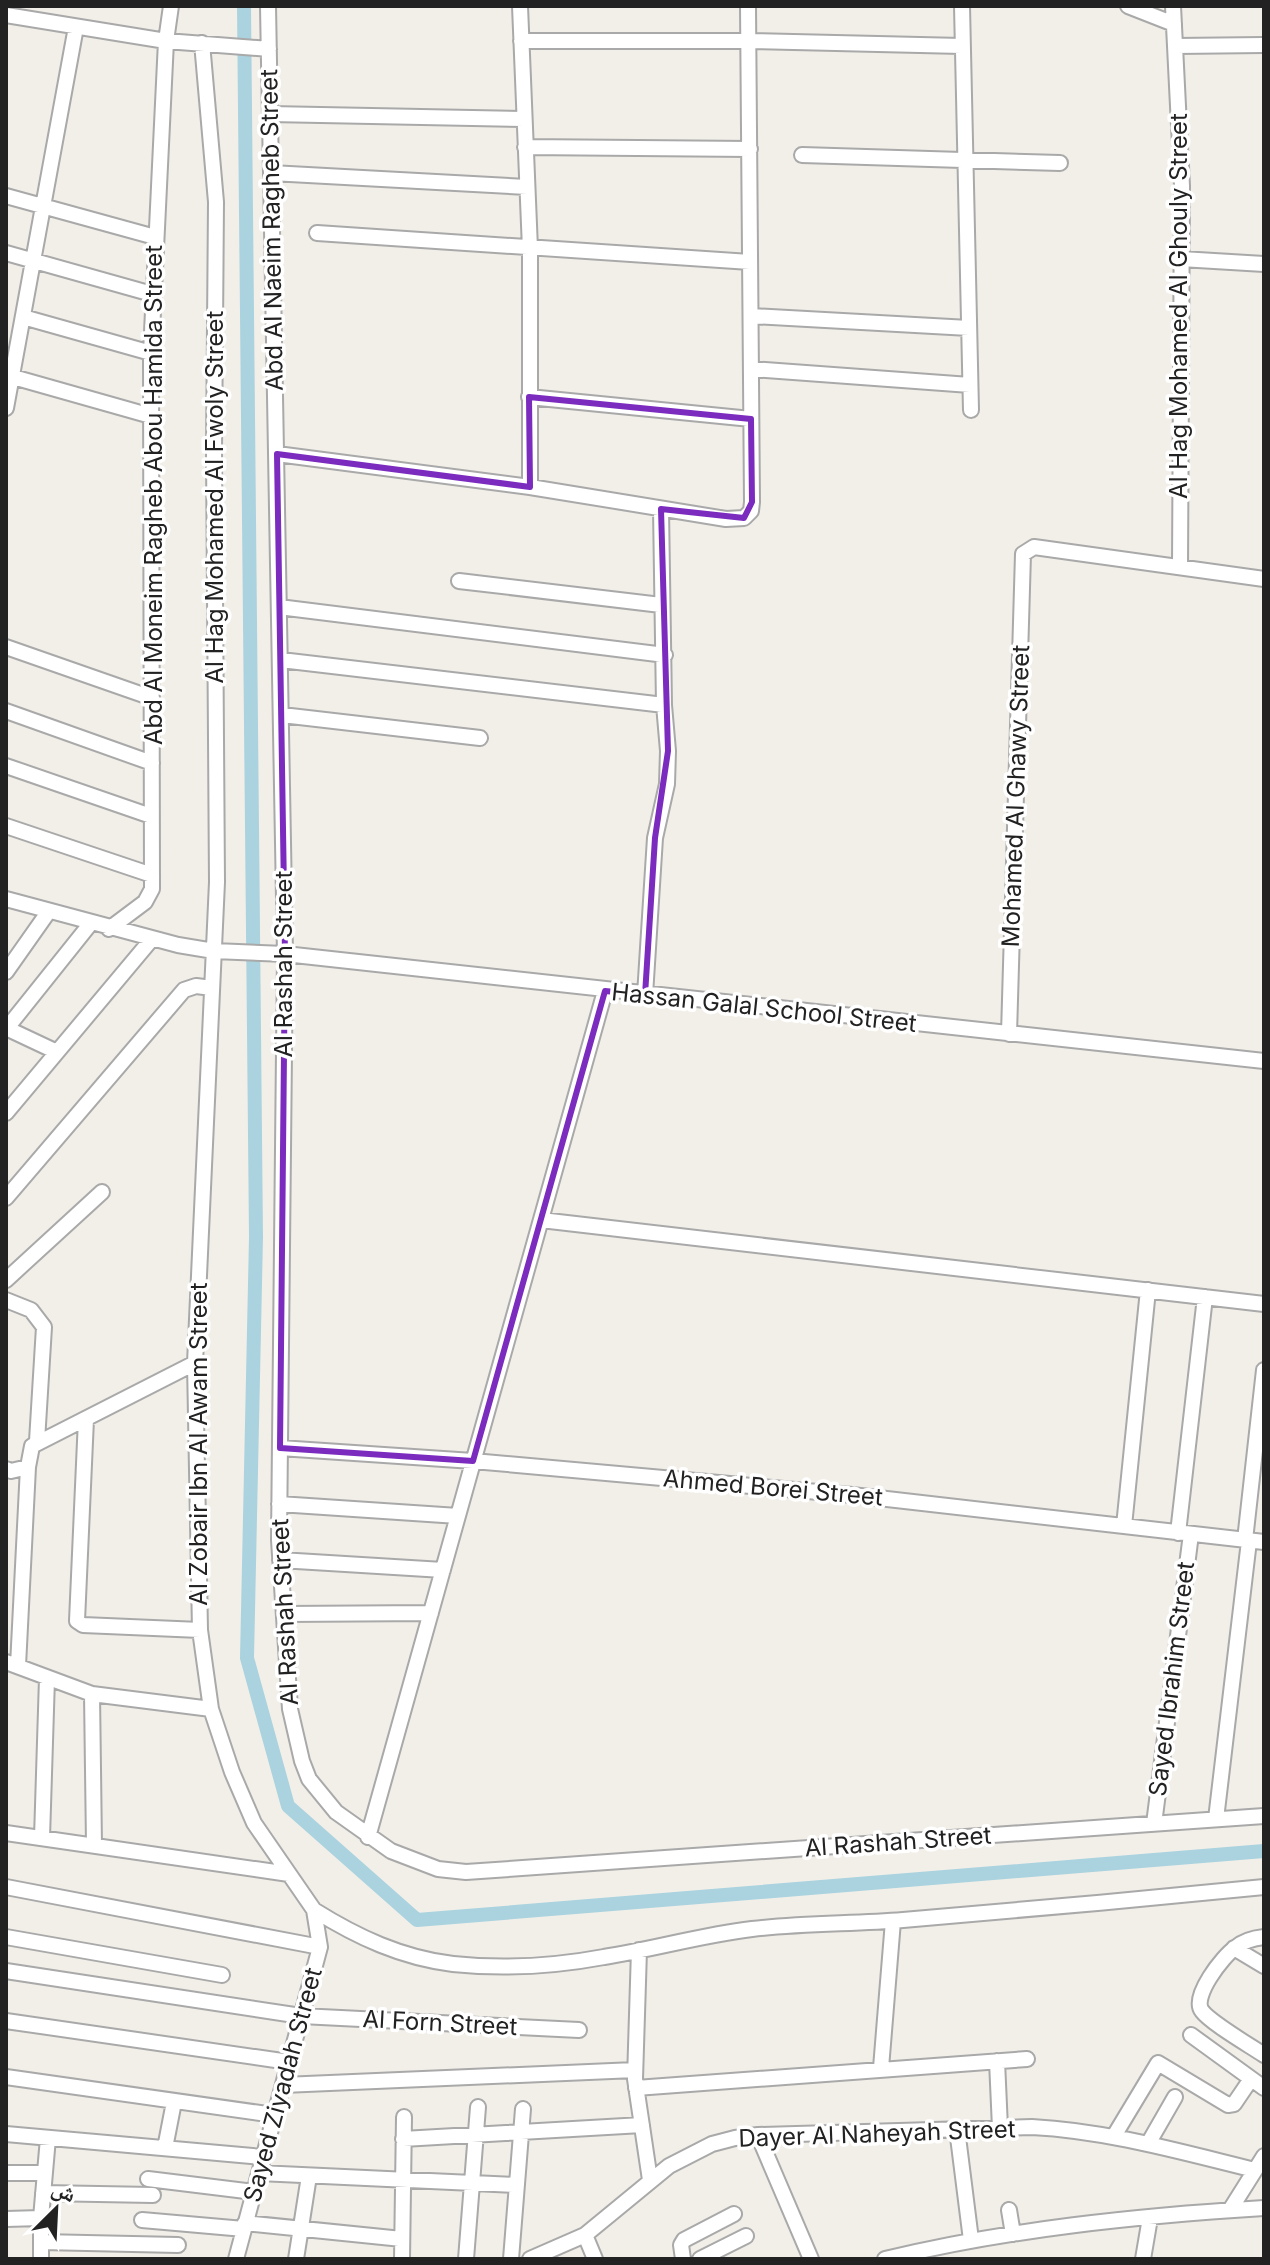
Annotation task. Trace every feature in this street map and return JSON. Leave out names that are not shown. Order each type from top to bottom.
[{"type":"street","name":"Abd Al Moneim Ragheb Abou Hamida Street","points":[[109,929],[148,899],[152,889],[152,294],[166,41],[171,6]]},
{"type":"street","name":"Abd Al Naeim Ragheb Street","points":[[268,6],[277,454]]},
{"type":"street","points":[[520,6],[530,249],[530,487]]},
{"type":"street","points":[[277,454],[530,487],[736,520],[744,518],[751,511],[752,502],[748,6]]},
{"type":"street","points":[[962,6],[971,410]]},
{"type":"street","points":[[1128,6],[1174,24]]},
{"type":"street","name":"Al Hag Mohamed Al Ghouly Street","points":[[1173,6],[1182,186],[1180,567]]},
{"type":"street","points":[[6,15],[166,41],[269,49]]},
{"type":"street","points":[[6,408],[9,376],[23,317],[76,27]]},
{"type":"street","points":[[521,41],[749,41],[962,46]]},
{"type":"street","name":"Al Hag Mohamed Al Fwoly Street","points":[[207,44],[216,202],[217,882],[214,951]]},
{"type":"street","points":[[1176,46],[1264,45]]},
{"type":"street","points":[[270,114],[524,119]]},
{"type":"street","points":[[525,147],[750,149]]},
{"type":"street","points":[[802,155],[1060,163]]},
{"type":"street","points":[[271,173],[527,187]]},
{"type":"street","points":[[6,196],[155,237]]},
{"type":"street","points":[[317,233],[750,262]]},
{"type":"street","points":[[6,253],[152,294]]},
{"type":"street","points":[[1181,259],[1264,264]]},
{"type":"street","points":[[751,316],[969,328]]},
{"type":"street","points":[[23,317],[151,353]]},
{"type":"street","points":[[751,369],[970,385]]},
{"type":"street","points":[[9,376],[151,416]]},
{"type":"street","points":[[529,397],[751,419]]},
{"type":"street","name":"Al Rashah Street","points":[[277,454],[285,954],[280,1560],[292,1727],[309,1779],[336,1812],[368,1837],[414,1862],[466,1872],[1264,1816]]},
{"type":"street","points":[[645,995],[655,838],[667,784],[661,509]]},
{"type":"street","name":"Mohamed Al Ghawy Street","points":[[1009,1034],[1022,557],[1027,549],[1034,547],[1180,567]]},
{"type":"street","points":[[1180,567],[1264,579]]},
{"type":"street","points":[[459,581],[661,605]]},
{"type":"street","points":[[279,607],[665,655]]},
{"type":"street","points":[[6,647],[152,698]]},
{"type":"street","points":[[281,660],[664,705]]},
{"type":"street","points":[[6,711],[152,763]]},
{"type":"street","points":[[282,715],[480,738]]},
{"type":"street","points":[[6,766],[151,816]]},
{"type":"street","points":[[6,826],[152,875]]},
{"type":"street","name":"Hassan Galal School Street","points":[[6,899],[151,940],[214,951],[285,954],[1264,1061]]},
{"type":"street","points":[[6,972],[49,911]]},
{"type":"street","points":[[57,1052],[7,1028],[91,923]]},
{"type":"street","points":[[6,1113],[13,1094],[57,1052],[151,940]]},
{"type":"street","name":"Al Zobair Ibn Al Awam Street","points":[[214,951],[195,1363],[200,1630],[211,1709],[232,1772],[254,1823],[314,1910]]},
{"type":"street","points":[[6,1198],[184,990],[196,986],[212,988]]},
{"type":"street","points":[[368,1837],[605,991]]},
{"type":"street","points":[[6,1280],[102,1192]]},
{"type":"street","points":[[541,1220],[1264,1304]]},
{"type":"street","points":[[1124,1526],[1148,1290]]},
{"type":"street","name":"Sayed Ibrahim Street","points":[[1154,1824],[1205,1297]]},
{"type":"street","points":[[6,1300],[31,1310],[44,1327],[37,1441]]},
{"type":"street","points":[[195,1363],[37,1441],[30,1450],[12,1664],[92,1694],[211,1709]]},
{"type":"street","points":[[1216,1819],[1253,1541],[1264,1370]]},
{"type":"street","points":[[86,1419],[77,1621],[83,1625],[200,1630]]},
{"type":"street","name":"Ahmed Borei Street","points":[[280,1448],[473,1461],[852,1495],[1253,1541]]},
{"type":"street","points":[[6,1469],[11,1471],[28,1467]]},
{"type":"street","points":[[279,1504],[458,1516]]},
{"type":"street","points":[[280,1560],[443,1570]]},
{"type":"street","points":[[284,1614],[431,1613]]},
{"type":"street","points":[[42,1838],[47,1678]]},
{"type":"street","points":[[92,1694],[94,1845]]},
{"type":"street","points":[[7,1836],[94,1845],[289,1874]]},
{"type":"street","points":[[6,1887],[320,1947]]},
{"type":"street","points":[[314,1910],[346,1930],[415,1957],[452,1964],[489,1966],[564,1962],[732,1931],[893,1921],[1264,1887]]},
{"type":"street","name":"Sayed Ziyadah Street","points":[[236,2259],[320,1947],[314,1910]]},
{"type":"street","points":[[881,2068],[893,1921]]},
{"type":"street","points":[[6,1937],[222,1975]]},
{"type":"street","points":[[1264,1937],[1251,1939],[1234,1948],[1200,1995],[1200,2009],[1264,2055]]},
{"type":"street","points":[[1234,1948],[1264,1966]]},
{"type":"street","points":[[639,1950],[635,2070],[650,2180]]},
{"type":"street","name":"Al Forn Street","points":[[6,1971],[301,2016],[579,2030]]},
{"type":"street","points":[[6,2021],[289,2062]]},
{"type":"street","points":[[1114,2136],[1158,2063],[1228,2105],[1234,2104],[1258,2083],[1191,2035]]},
{"type":"street","points":[[636,2088],[1027,2059]]},
{"type":"street","points":[[997,2061],[1000,2128]]},
{"type":"street","points":[[283,2085],[635,2070]]},
{"type":"street","points":[[6,2077],[274,2115]]},
{"type":"street","points":[[1148,2144],[1175,2097]]},
{"type":"street","points":[[165,2148],[174,2102]]},
{"type":"street","points":[[466,2259],[478,2107]]},
{"type":"street","points":[[511,2259],[523,2109]]},
{"type":"street","points":[[402,2259],[404,2117]]},
{"type":"street","points":[[403,2139],[642,2125]]},
{"type":"street","points":[[957,2129],[971,2240]]},
{"type":"street","name":"Dayer Al Naheyah Street","points":[[530,2259],[585,2235],[650,2180],[679,2160],[712,2144],[758,2135],[1061,2129],[1114,2136],[1255,2170]]},
{"type":"street","points":[[6,2134],[263,2157]]},
{"type":"street","points":[[758,2135],[811,2259]]},
{"type":"street","points":[[41,2259],[48,2138]]},
{"type":"street","points":[[1230,2210],[1264,2156]]},
{"type":"street","points":[[6,2173],[45,2173]]},
{"type":"street","points":[[259,2173],[517,2185]]},
{"type":"street","points":[[296,2259],[309,2176]]},
{"type":"street","points":[[148,2179],[254,2192]]},
{"type":"street","points":[[43,2193],[153,2195]]},
{"type":"street","points":[[885,2259],[937,2253],[971,2240],[1013,2234],[1264,2208]]},
{"type":"street","points":[[1009,2210],[1013,2234]]},
{"type":"street","points":[[683,2259],[681,2245],[684,2240],[734,2214]]},
{"type":"street","points":[[6,2219],[41,2218]]},
{"type":"street","points":[[1143,2259],[1150,2218]]},
{"type":"street","points":[[142,2220],[301,2229],[402,2239]]},
{"type":"street","points":[[585,2235],[595,2259]]},
{"type":"street","points":[[700,2259],[746,2236]]},
{"type":"street","points":[[41,2242],[178,2245]]},
{"type":"highlighted area","points":[[529,397],[751,419],[752,502],[744,518],[661,509],[668,751],[655,838],[645,995],[605,991],[473,1461],[280,1448],[285,954],[277,454],[530,487]]},
{"type":"waterway","points":[[244,6],[256,1237],[247,1658],[288,1806],[417,1920],[1264,1851]]}]
